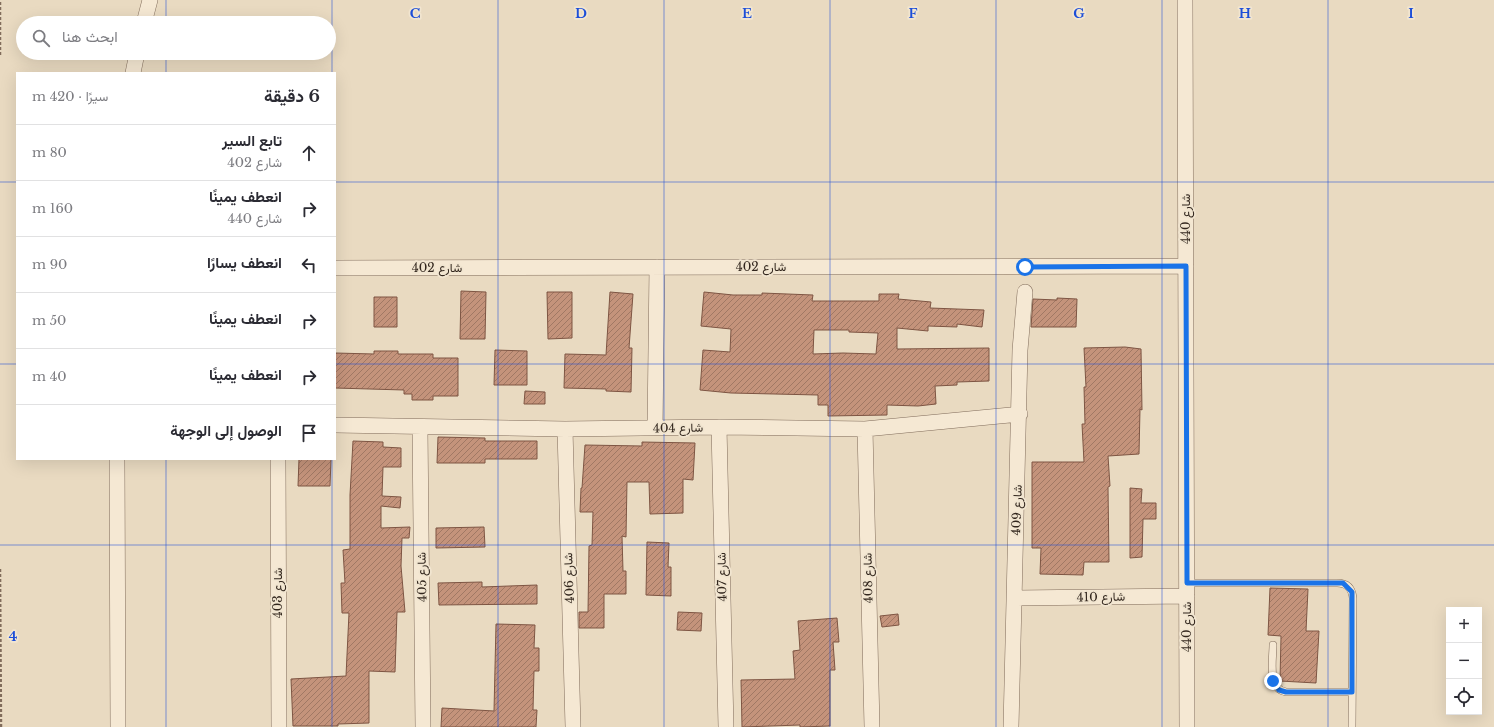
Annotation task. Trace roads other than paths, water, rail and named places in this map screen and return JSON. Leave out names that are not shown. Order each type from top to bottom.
[{"type":"street","points":[[146,16],[150,0]]},
{"type":"street","name":"شارع 440","points":[[1185,0],[1187,727]]},
{"type":"street","points":[[133,72],[136,60]]},
{"type":"street","name":"شارع 402","points":[[336,268],[1186,266]]},
{"type":"street","points":[[655,428],[657,268]]},
{"type":"street","name":"شارع 409","points":[[1011,727],[1020,414],[1020,350],[1025,292]]},
{"type":"street","name":"شارع 404","points":[[336,425],[420,428],[565,429],[719,427],[865,429],[1020,414]]},
{"type":"street","name":"شارع 407","points":[[719,427],[726,727]]},
{"type":"street","name":"شارع 405","points":[[420,428],[424,727]]},
{"type":"street","name":"شارع 406","points":[[565,429],[573,727]]},
{"type":"street","name":"شارع 408","points":[[865,429],[872,727]]},
{"type":"street","points":[[117,460],[118,727]]},
{"type":"street","name":"شارع 403","points":[[278,460],[279,727]]},
{"type":"street","name":"شارع 410","points":[[1015,598],[1187,589]]},
{"type":"lane","points":[[1187,589],[1337,582],[1349,586],[1352,592],[1352,727]]},
{"type":"lane","points":[[1273,645],[1273,681],[1279,690],[1286,692],[1352,692]]}]
